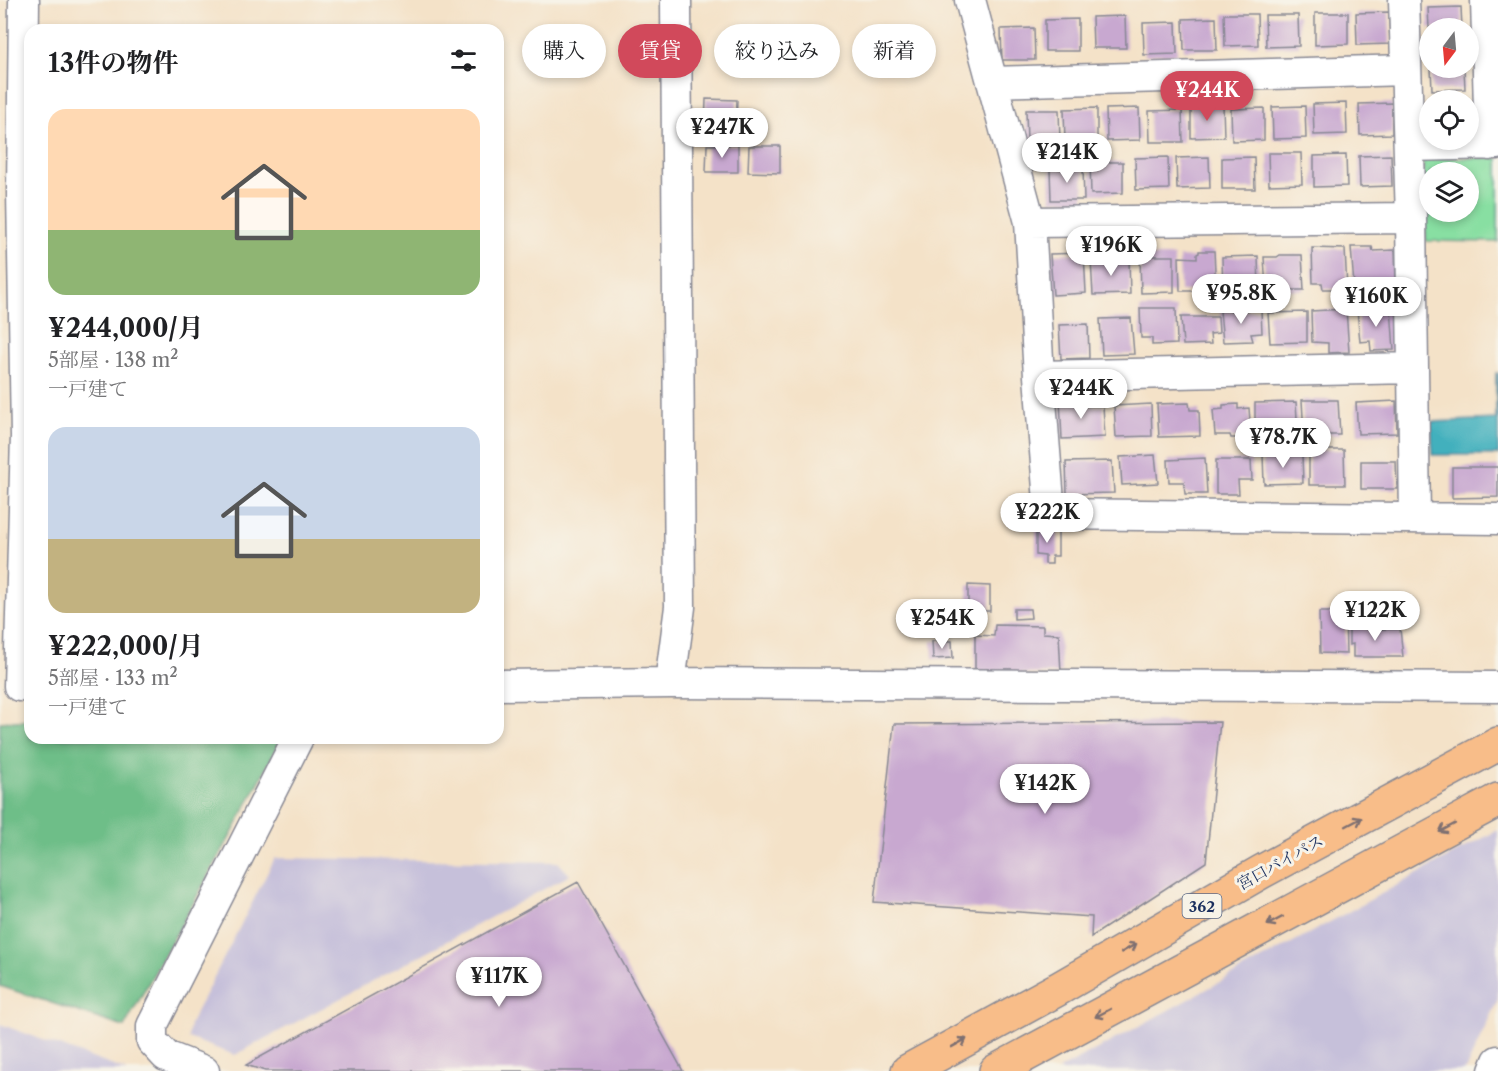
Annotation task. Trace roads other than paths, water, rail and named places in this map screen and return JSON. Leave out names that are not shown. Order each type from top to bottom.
[{"type":"highway","name":"宮口バイパス","points":[[908,1071],[1058,989],[1261,872],[1498,744]]},
{"type":"highway","points":[[996,1071],[1498,800]]},
{"type":"street","points":[[24,0],[22,190],[24,313]]},
{"type":"street","points":[[670,683],[681,607],[676,0]]},
{"type":"street","points":[[970,0],[1030,222],[1050,514],[1498,519]]},
{"type":"street","points":[[1404,0],[1411,218],[1415,518]]},
{"type":"street","points":[[1409,146],[1494,145],[1486,0]]},
{"type":"street","points":[[992,82],[1406,70]]},
{"type":"street","points":[[1030,222],[1411,218]]},
{"type":"street","points":[[1039,376],[1413,368]]},
{"type":"street","points":[[16,686],[24,486]]},
{"type":"street","points":[[504,685],[670,683],[1498,687]]},
{"type":"street","points":[[204,1071],[166,1056],[152,1041],[152,1026],[295,744]]},
{"type":"street","points":[[1494,1071],[1498,1061]]},
{"type":"water","points":[[1496,373],[1498,373],[1498,455],[1433,455],[1431,422],[1496,419]]}]
